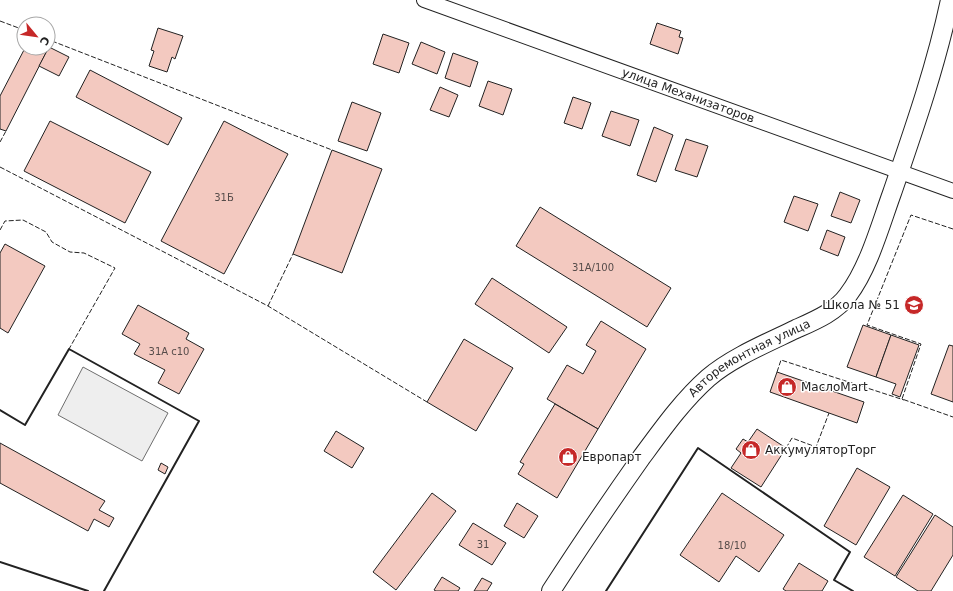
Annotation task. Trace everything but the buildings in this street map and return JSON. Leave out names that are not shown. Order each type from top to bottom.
[{"type":"street","name":"улица Механизаторов","points":[[424,0],[953,192]]},
{"type":"street","name":"Авторемонтная улица","points":[[551,591],[610,501],[653,442],[674,415],[708,378],[760,346],[821,317],[836,308],[848,296],[868,258],[881,227],[900,172],[932,74],[950,0]]},
{"type":"shaded area","points":[[83,367],[168,413],[142,461],[58,415]]},
{"type":"fence","points":[[0,21],[16,27]]},
{"type":"fence","points":[[56,43],[332,150]]},
{"type":"fence","points":[[0,142],[6,131]]},
{"type":"fence","points":[[0,167],[268,306],[427,402]]},
{"type":"fence","points":[[953,229],[911,215],[867,325],[921,344],[902,399],[953,417]]},
{"type":"fence","points":[[0,230],[5,221],[23,220],[46,232],[52,242],[70,252],[84,253],[115,268],[69,349]]},
{"type":"fence","points":[[268,306],[293,254]]},
{"type":"fence","points":[[777,372],[781,360],[904,400]]},
{"type":"fence","points":[[786,448],[792,438],[816,447],[829,413]]},
{"type":"wall","points":[[0,410],[25,425],[69,349],[199,421],[104,591]]},
{"type":"wall","points":[[606,591],[698,448],[850,552],[834,580],[853,591]]},
{"type":"wall","points":[[0,562],[88,591]]},
{"type":"place","name":"Школа № 51","points":[[914,305]]},
{"type":"place","name":"МаслоMart","points":[[787,387]]},
{"type":"place","name":"АккумуляторТорг","points":[[751,450]]},
{"type":"place","name":"Европарт","points":[[568,457]]}]
